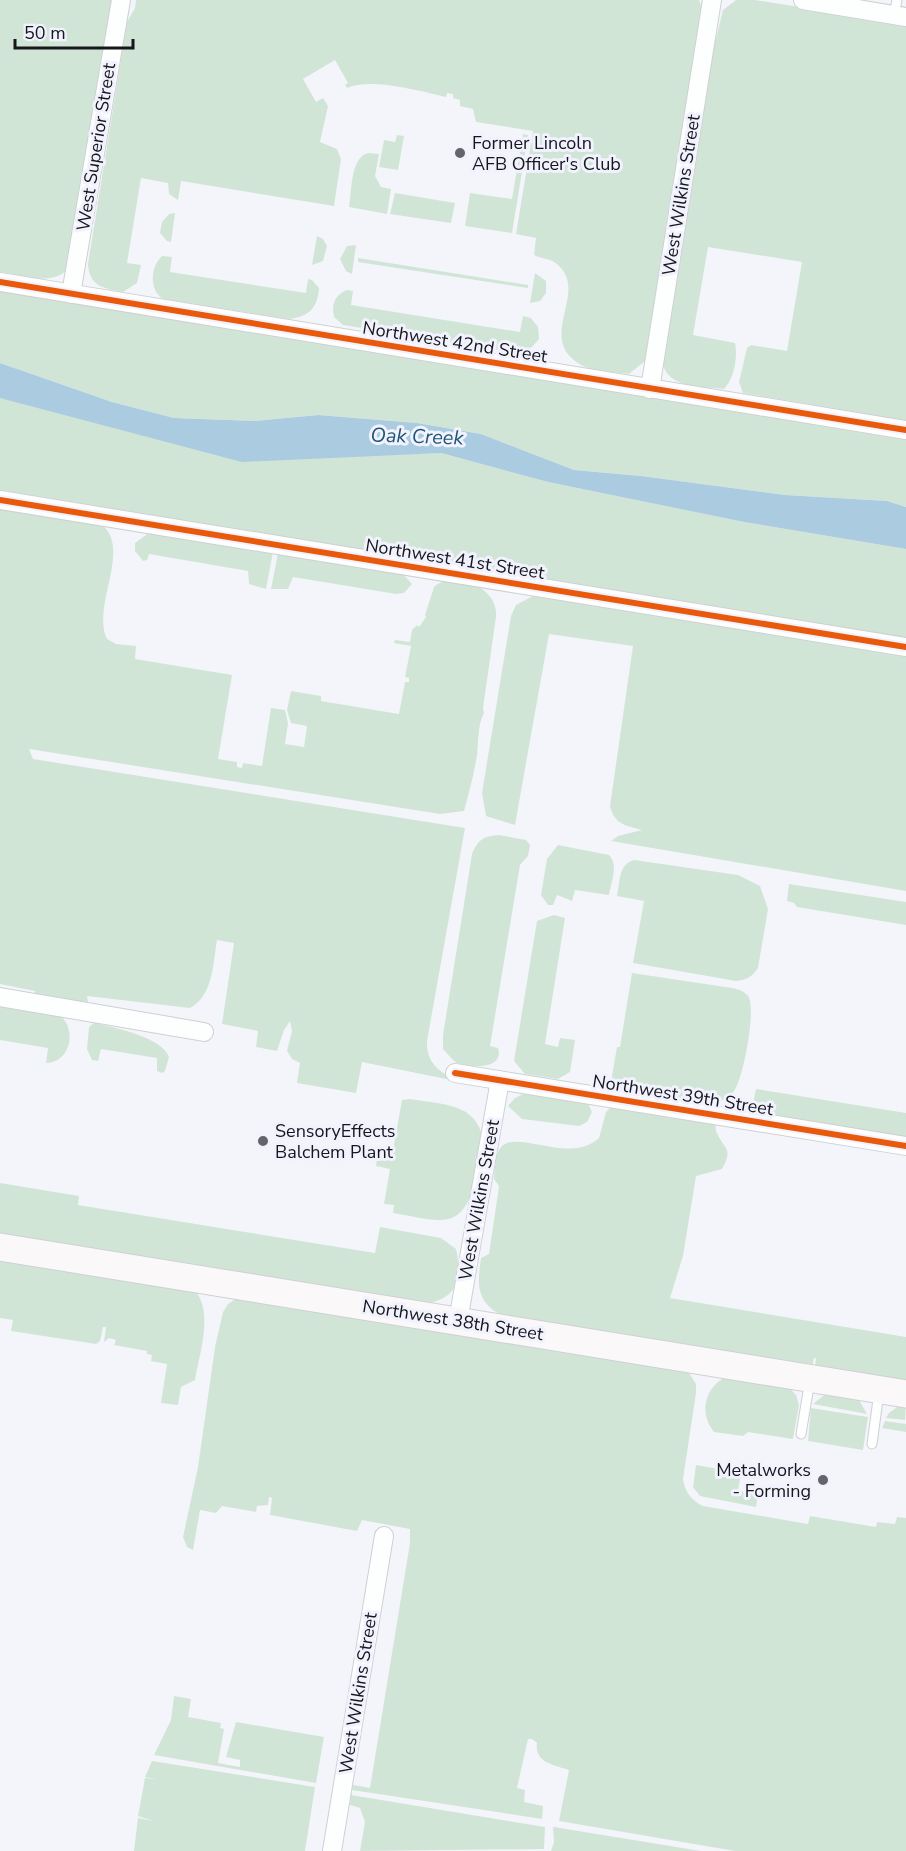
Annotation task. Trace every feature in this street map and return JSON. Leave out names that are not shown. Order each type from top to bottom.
[{"type":"main road","name":"Northwest 38th Street","points":[[0,1247],[906,1394]]},
{"type":"street","name":"West Superior Street","points":[[71,294],[121,0]]},
{"type":"street","name":"West Wilkins Street","points":[[650,389],[712,0]]},
{"type":"street","points":[[803,0],[899,10]]},
{"type":"street","name":"Northwest 42nd Street","points":[[0,282],[906,430]]},
{"type":"street","name":"Northwest 41st Street","points":[[0,500],[906,648]]},
{"type":"street","points":[[0,997],[204,1032]]},
{"type":"street","name":"Northwest 39th Street","points":[[455,1073],[906,1146]]},
{"type":"street","name":"West Wilkins Street","points":[[458,1321],[500,1080]]},
{"type":"street","name":"West Wilkins Street","points":[[332,1851],[384,1536]]},
{"type":"lane","points":[[801,1434],[810,1378]]},
{"type":"lane","points":[[872,1444],[879,1390]]},
{"type":"green space","points":[[0,0],[111,0],[113,10],[66,271],[51,278],[34,278],[0,272]]},
{"type":"green space","points":[[136,0],[699,0],[702,8],[650,357],[629,374],[599,371],[583,366],[569,355],[562,343],[568,289],[566,277],[558,265],[534,255],[536,238],[516,234],[533,131],[476,122],[473,109],[460,106],[460,100],[453,98],[453,94],[447,93],[446,97],[382,84],[357,85],[347,88],[345,85],[348,83],[335,60],[303,79],[316,102],[323,98],[328,106],[320,142],[337,149],[341,159],[334,206],[181,181],[178,200],[169,194],[168,183],[141,178],[127,263],[141,265],[137,283],[123,292],[99,285],[91,277],[88,264],[127,22],[135,8]]},
{"type":"green space","points":[[736,0],[755,0],[906,24],[906,420],[743,393],[739,382],[747,348],[751,345],[787,351],[802,262],[708,247],[693,335],[735,343],[733,374],[724,389],[678,382],[665,371],[662,362],[713,38],[716,39],[723,10]]},
{"type":"green space","points":[[523,134],[528,135],[512,233],[465,226],[470,193],[512,199]]},
{"type":"green space","points":[[397,135],[404,136],[398,170],[379,167],[384,140],[395,142]]},
{"type":"green space","points":[[368,153],[379,154],[375,176],[381,187],[391,189],[387,214],[349,207],[355,168],[362,156]]},
{"type":"green space","points":[[395,193],[455,203],[451,223],[390,214]]},
{"type":"green space","points":[[175,213],[171,242],[160,233],[162,222],[169,214]]},
{"type":"green space","points":[[317,236],[323,239],[327,246],[323,261],[312,265]]},
{"type":"green space","points":[[356,245],[352,274],[346,271],[340,259],[347,246]]},
{"type":"green space","points":[[162,256],[172,257],[170,272],[306,293],[308,279],[312,280],[319,288],[317,301],[307,313],[289,319],[163,299],[158,295],[153,284],[153,272]]},
{"type":"green space","points":[[358,258],[528,285],[528,288],[358,262]]},
{"type":"green space","points":[[535,273],[546,281],[546,293],[540,301],[530,303]]},
{"type":"green space","points":[[0,289],[906,437],[906,507],[887,501],[785,495],[641,476],[574,470],[481,434],[417,423],[318,415],[255,421],[174,418],[112,402],[0,363]]},
{"type":"green space","points":[[347,290],[353,291],[351,305],[520,332],[523,316],[531,318],[538,327],[539,339],[532,347],[517,353],[343,325],[334,317],[333,308],[337,297]]},
{"type":"green space","points":[[0,398],[346,456],[441,453],[548,482],[744,522],[906,549],[906,639],[0,491]]},
{"type":"green space","points":[[0,508],[102,525],[110,535],[113,548],[113,563],[103,626],[107,639],[116,644],[136,646],[135,659],[232,675],[218,759],[237,762],[237,767],[242,768],[243,763],[262,766],[271,708],[285,710],[288,723],[285,744],[304,747],[307,726],[291,723],[287,710],[291,691],[321,696],[321,701],[399,714],[405,682],[409,682],[409,678],[405,677],[411,646],[394,643],[395,640],[410,642],[412,630],[417,625],[419,627],[426,617],[434,587],[442,582],[462,581],[482,589],[490,597],[495,606],[496,617],[484,713],[479,728],[477,755],[464,811],[440,814],[29,749],[33,759],[465,828],[427,1041],[431,1061],[439,1070],[456,1081],[362,1062],[356,1093],[297,1083],[300,1063],[292,1059],[287,1051],[292,1031],[290,1021],[284,1030],[277,1051],[256,1047],[258,1031],[222,1024],[234,943],[217,940],[208,988],[198,1003],[190,1008],[87,996],[88,1002],[34,996],[35,991],[0,984]]},
{"type":"green space","points":[[150,532],[273,552],[266,589],[249,584],[248,571],[149,554],[147,560],[143,561],[135,551],[135,543]]},
{"type":"green space","points":[[278,553],[403,574],[412,584],[404,593],[396,594],[293,577],[288,589],[271,589]]},
{"type":"green space","points":[[533,596],[906,656],[906,891],[611,841],[618,836],[642,830],[626,825],[614,817],[610,806],[633,646],[549,634],[515,825],[486,816],[482,793],[511,616],[516,605]]},
{"type":"green space","points":[[499,835],[526,840],[530,845],[528,856],[520,865],[490,1046],[498,1048],[499,1055],[491,1064],[469,1066],[457,1063],[443,1049],[443,1035],[472,854],[476,845],[482,840],[489,836]]},
{"type":"green space","points":[[558,845],[609,855],[614,869],[609,895],[575,890],[572,901],[557,895],[553,905],[548,905],[541,895],[547,859]]},
{"type":"green space","points":[[634,860],[738,875],[760,886],[768,909],[758,968],[754,974],[736,981],[633,963],[644,901],[617,896],[622,870],[625,865]]},
{"type":"green space","points":[[789,884],[906,902],[906,925],[797,907],[794,903],[787,901]]},
{"type":"green space","points":[[554,915],[565,918],[545,1044],[558,1047],[560,1038],[575,1040],[570,1072],[558,1079],[525,1074],[514,1061],[537,921]]},
{"type":"green space","points":[[632,973],[734,988],[748,996],[751,1014],[748,1044],[738,1084],[729,1097],[710,1103],[622,1090],[614,1085],[612,1076],[617,1047],[620,1047]]},
{"type":"green space","points":[[0,1006],[61,1016],[66,1022],[70,1037],[66,1052],[54,1062],[46,1063],[48,1048],[0,1040]]},
{"type":"green space","points":[[94,1023],[136,1034],[157,1044],[165,1050],[169,1057],[165,1071],[162,1073],[157,1071],[157,1058],[101,1049],[98,1061],[92,1060],[87,1049],[89,1027]]},
{"type":"green space","points":[[756,1089],[906,1113],[906,1137],[778,1116],[753,1104]]},
{"type":"green space","points":[[525,1093],[587,1101],[592,1112],[587,1122],[579,1126],[522,1119],[508,1106],[515,1098]]},
{"type":"green space","points":[[410,1099],[452,1106],[461,1110],[470,1115],[481,1132],[474,1187],[462,1211],[452,1218],[433,1220],[393,1213],[394,1205],[384,1204],[390,1169],[376,1166],[377,1158],[388,1160],[389,1156],[392,1156],[402,1100]]},
{"type":"green space","points":[[613,1105],[715,1123],[716,1132],[728,1152],[722,1169],[696,1176],[683,1256],[670,1298],[906,1337],[906,1381],[815,1367],[816,1358],[814,1358],[812,1367],[503,1316],[494,1311],[480,1292],[479,1276],[481,1258],[489,1254],[499,1186],[494,1179],[495,1162],[499,1150],[509,1143],[519,1142],[560,1148],[587,1145],[599,1138],[606,1112]]},
{"type":"green space","points":[[0,1183],[79,1196],[78,1205],[375,1253],[380,1227],[441,1238],[456,1249],[457,1282],[447,1295],[439,1300],[416,1304],[0,1234]]},
{"type":"green space","points":[[0,1253],[195,1291],[204,1310],[204,1334],[195,1380],[181,1387],[178,1405],[161,1403],[167,1364],[151,1361],[152,1355],[147,1354],[147,1351],[114,1345],[116,1340],[109,1338],[104,1342],[106,1327],[103,1327],[100,1341],[96,1344],[11,1331],[13,1320],[0,1318]]},
{"type":"green space","points":[[237,1298],[688,1371],[696,1384],[696,1393],[683,1479],[689,1495],[699,1504],[808,1524],[810,1516],[876,1527],[877,1522],[895,1524],[897,1517],[906,1518],[906,1851],[735,1851],[559,1821],[569,1770],[542,1759],[538,1755],[537,1743],[532,1739],[528,1739],[517,1788],[525,1790],[524,1802],[543,1806],[542,1819],[352,1790],[353,1785],[370,1788],[410,1543],[410,1529],[362,1520],[357,1531],[270,1515],[272,1498],[269,1497],[268,1505],[257,1506],[256,1512],[222,1506],[216,1513],[200,1510],[193,1550],[187,1547],[183,1537],[198,1467],[215,1347],[223,1312],[228,1304]]},
{"type":"green space","points":[[728,1376],[788,1386],[796,1395],[799,1405],[793,1439],[748,1432],[743,1436],[714,1432],[706,1416],[706,1400],[714,1386]]},
{"type":"green space","points":[[828,1392],[858,1398],[867,1414],[813,1404]]},
{"type":"green space","points":[[901,1404],[906,1404],[905,1420],[886,1418],[889,1413]]},
{"type":"green space","points":[[811,1408],[868,1417],[863,1450],[808,1441]]},
{"type":"green space","points":[[885,1421],[906,1424],[906,1432],[882,1428]]},
{"type":"green space","points":[[696,1465],[725,1470],[726,1466],[742,1468],[738,1491],[758,1494],[756,1507],[700,1496],[693,1487]]},
{"type":"green space","points":[[174,1696],[191,1699],[188,1717],[221,1723],[220,1728],[224,1729],[218,1763],[240,1767],[240,1760],[226,1757],[236,1722],[324,1737],[316,1783],[154,1755],[171,1720]]},
{"type":"green space","points":[[152,1761],[315,1787],[305,1851],[134,1851],[138,1818],[153,1821],[138,1816],[145,1778],[155,1779],[145,1777]]},
{"type":"green space","points":[[351,1795],[545,1827],[544,1849],[360,1851],[365,1822],[360,1808],[350,1805]]},
{"type":"green space","points":[[553,1827],[701,1851],[551,1851],[554,1842]]},
{"type":"water","name":"Oak Creek","points":[[0,363],[112,402],[174,418],[255,421],[318,415],[417,423],[481,434],[574,470],[641,476],[785,495],[887,501],[906,507],[906,549],[744,522],[548,482],[441,453],[242,462],[0,398]]},
{"type":"cycle path","points":[[0,282],[906,430]]},
{"type":"cycle path","points":[[0,500],[906,647]]},
{"type":"cycle path","points":[[455,1073],[906,1146]]},
{"type":"place","name":"Former Lincoln AFB Officer's Club","points":[[460,153]]},
{"type":"place","name":"SensoryEffects Balchem Plant","points":[[263,1141]]},
{"type":"place","name":"Metalworks - Forming","points":[[823,1480]]}]
